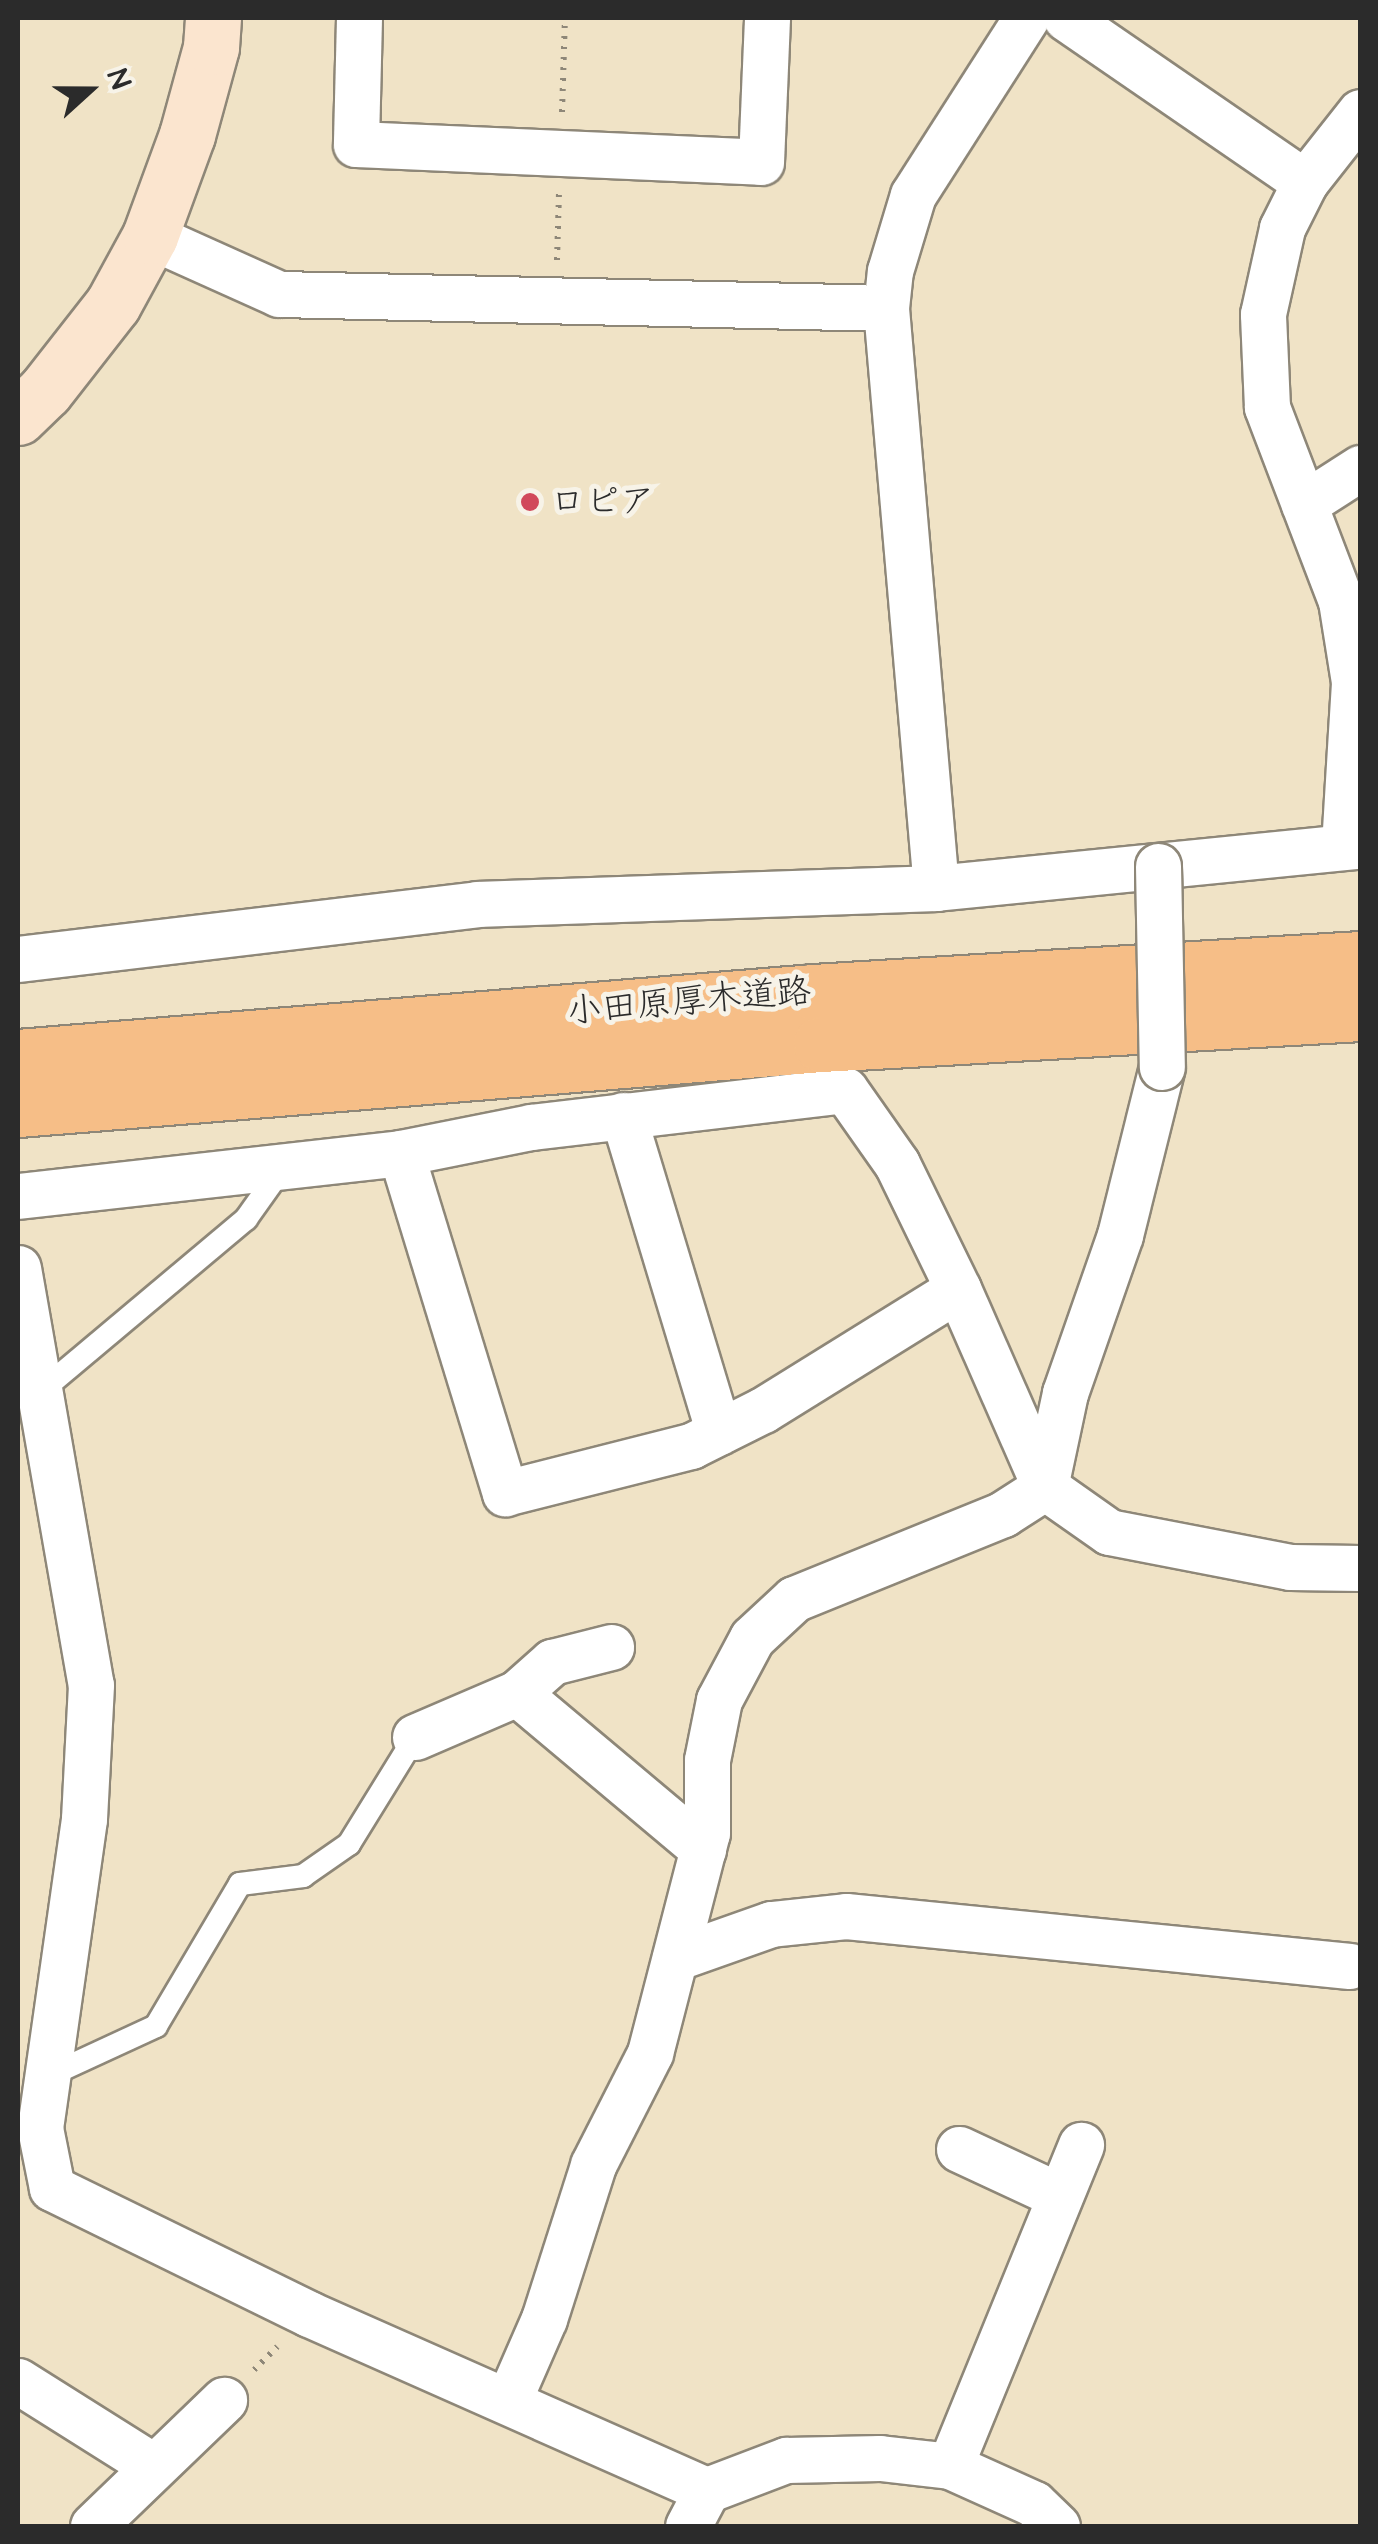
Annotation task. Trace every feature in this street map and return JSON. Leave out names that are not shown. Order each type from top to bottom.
[{"type":"highway","name":"小田原厚木道路","points":[[18,1057],[814,992],[1360,959]]},
{"type":"highway","name":"小田原厚木道路","points":[[18,1109],[820,1044],[1360,1013]]},
{"type":"street","points":[[18,417],[46,391],[113,304],[150,236],[187,136],[211,47],[213,18]]},
{"type":"street","points":[[359,18],[356,144],[761,162],[767,18]]},
{"type":"street","points":[[936,888],[886,308],[890,271],[913,195],[1026,18]]},
{"type":"street","points":[[1066,18],[1305,182]]},
{"type":"street","points":[[18,959],[477,904],[936,888],[1352,846],[1354,682],[1341,601],[1267,407],[1263,314],[1282,228],[1305,182],[1360,112]]},
{"type":"street","points":[[150,236],[279,294],[886,308]]},
{"type":"street","points":[[1304,504],[1360,468]]},
{"type":"street","points":[[509,2399],[544,2319],[592,2166],[650,2052],[703,1849],[707,1760],[720,1700],[752,1638],[794,1599],[1003,1514],[1045,1487],[1065,1392],[1120,1235],[1162,1068],[1158,866]]},
{"type":"street","points":[[18,1196],[400,1153],[531,1126],[845,1090],[897,1164],[958,1289],[1045,1487],[1110,1532],[1290,1567],[1360,1568]]},
{"type":"street","points":[[623,1115],[719,1432]]},
{"type":"street","points":[[400,1153],[505,1493],[691,1446],[763,1410],[958,1289]]},
{"type":"street","points":[[18,1268],[90,1685],[84,1819],[40,2128],[35,2193],[509,2399],[698,2508],[786,2460],[880,2458],[950,2466],[1034,2504],[1057,2526]]},
{"type":"street","points":[[415,1737],[517,1693],[552,1662],[611,1647]]},
{"type":"street","points":[[517,1693],[703,1849]]},
{"type":"street","points":[[675,1958],[771,1924],[846,1916],[1350,1966]]},
{"type":"street","points":[[950,2466],[1081,2146]]},
{"type":"street","points":[[959,2149],[1060,2196]]},
{"type":"street","points":[[18,2381],[153,2466]]},
{"type":"street","points":[[93,2526],[224,2400]]},
{"type":"lane","points":[[40,1392],[246,1218],[283,1166]]},
{"type":"lane","points":[[48,2076],[156,2026],[240,1884],[303,1876],[349,1844],[415,1737]]},
{"type":"path","points":[[561,124],[564,18]]},
{"type":"path","points":[[556,272],[560,181]]},
{"type":"path","points":[[224,2400],[309,2314]]},
{"type":"place","name":"ロピア","points":[[530,502]]}]
